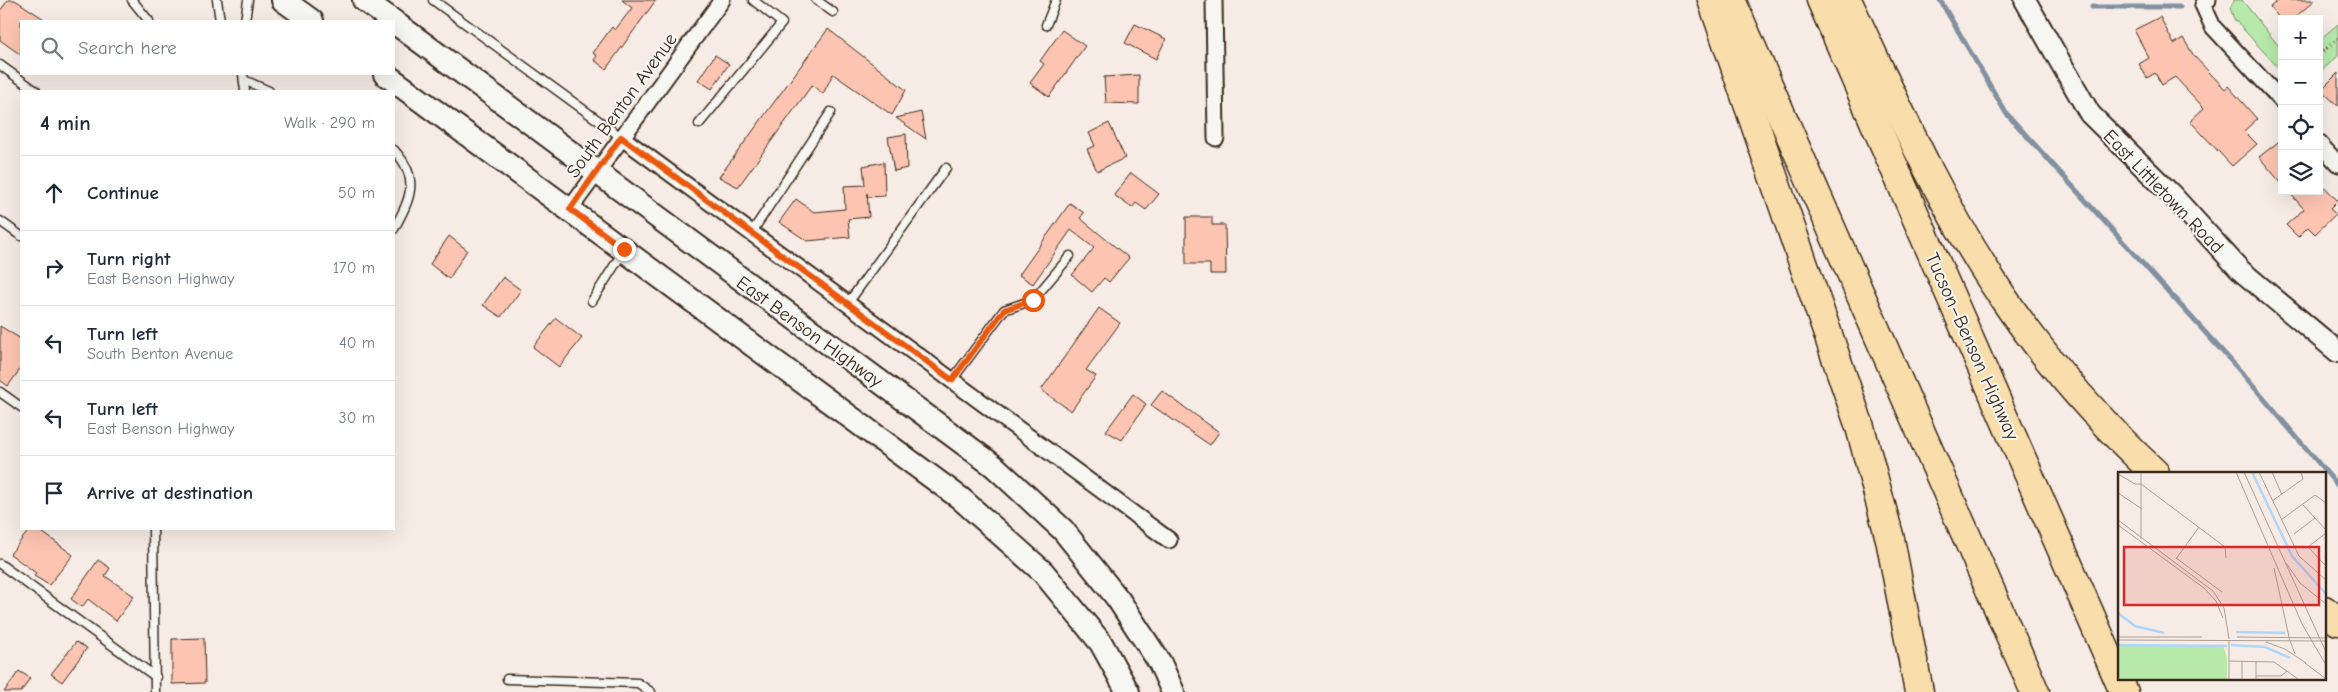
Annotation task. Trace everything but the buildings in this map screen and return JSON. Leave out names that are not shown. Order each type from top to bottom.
[{"type":"highway","points":[[1712,0],[1860,427],[1894,558],[1919,692]]},
{"type":"highway","points":[[1731,0],[2035,692]]},
{"type":"highway","name":"Tucson–Benson Highway","points":[[1821,0],[2118,678]]},
{"type":"highway","points":[[1847,0],[1923,160],[1953,216],[2001,295],[2034,342],[2060,373],[2108,428],[2154,472]]},
{"type":"highway","points":[[2326,612],[2338,621]]},
{"type":"highway","name":"Tucson–Benson Highway","points":[[2119,680],[2124,692]]},
{"type":"main road","points":[[283,0],[311,20]]},
{"type":"main road","name":"East Benson Highway","points":[[364,0],[390,20]]},
{"type":"main road","name":"East Benson Highway","points":[[395,23],[994,466],[1063,530],[1118,599],[1160,663],[1173,692]]},
{"type":"main road","points":[[386,75],[570,209],[966,504],[1043,572],[1101,644],[1128,692]]},
{"type":"street","name":"South Benton Avenue","points":[[570,209],[722,0]]},
{"type":"street","points":[[1214,0],[1216,138]]},
{"type":"street","name":"East Littletown Road","points":[[2025,0],[2090,114],[2171,194],[2240,270],[2338,352]]},
{"type":"street","points":[[2205,3],[2213,27],[2278,97]]},
{"type":"street","points":[[621,137],[1169,540]]},
{"type":"street","points":[[2323,147],[2338,164]]},
{"type":"lane","points":[[132,0],[148,20]]},
{"type":"lane","points":[[217,0],[220,20]]},
{"type":"lane","points":[[245,20],[248,0]]},
{"type":"lane","points":[[433,0],[621,137]]},
{"type":"lane","points":[[699,124],[782,23],[753,0]]},
{"type":"lane","points":[[816,0],[833,12]]},
{"type":"lane","points":[[1046,26],[1056,0]]},
{"type":"lane","points":[[0,64],[35,90]]},
{"type":"lane","points":[[243,77],[245,90]]},
{"type":"lane","points":[[243,77],[267,90]]},
{"type":"lane","points":[[752,232],[831,112]]},
{"type":"lane","points":[[395,151],[403,160],[410,179],[409,200],[395,227]]},
{"type":"lane","points":[[848,303],[946,168]]},
{"type":"lane","points":[[0,221],[20,235]]},
{"type":"lane","points":[[592,301],[624,249]]},
{"type":"lane","points":[[952,380],[1004,310],[1033,300],[1070,256]]},
{"type":"lane","points":[[0,392],[20,406]]},
{"type":"lane","points":[[153,530],[155,692]]},
{"type":"lane","points":[[0,564],[156,677]]},
{"type":"lane","points":[[507,679],[638,683],[651,692]]},
{"type":"path","points":[[2323,51],[2338,38]]},
{"type":"green space","points":[[2234,0],[2242,0],[2278,45],[2278,68],[2234,19],[2230,8]]},
{"type":"green space","points":[[2338,24],[2338,56],[2323,69],[2323,60],[2323,37]]},
{"type":"waterway","points":[[1940,0],[2006,113],[2242,373],[2338,486]]},
{"type":"waterway","points":[[2092,7],[2180,7]]},
{"type":"route","points":[[624,249],[570,209],[621,137],[649,155],[952,380],[1004,310],[1033,300]]}]
